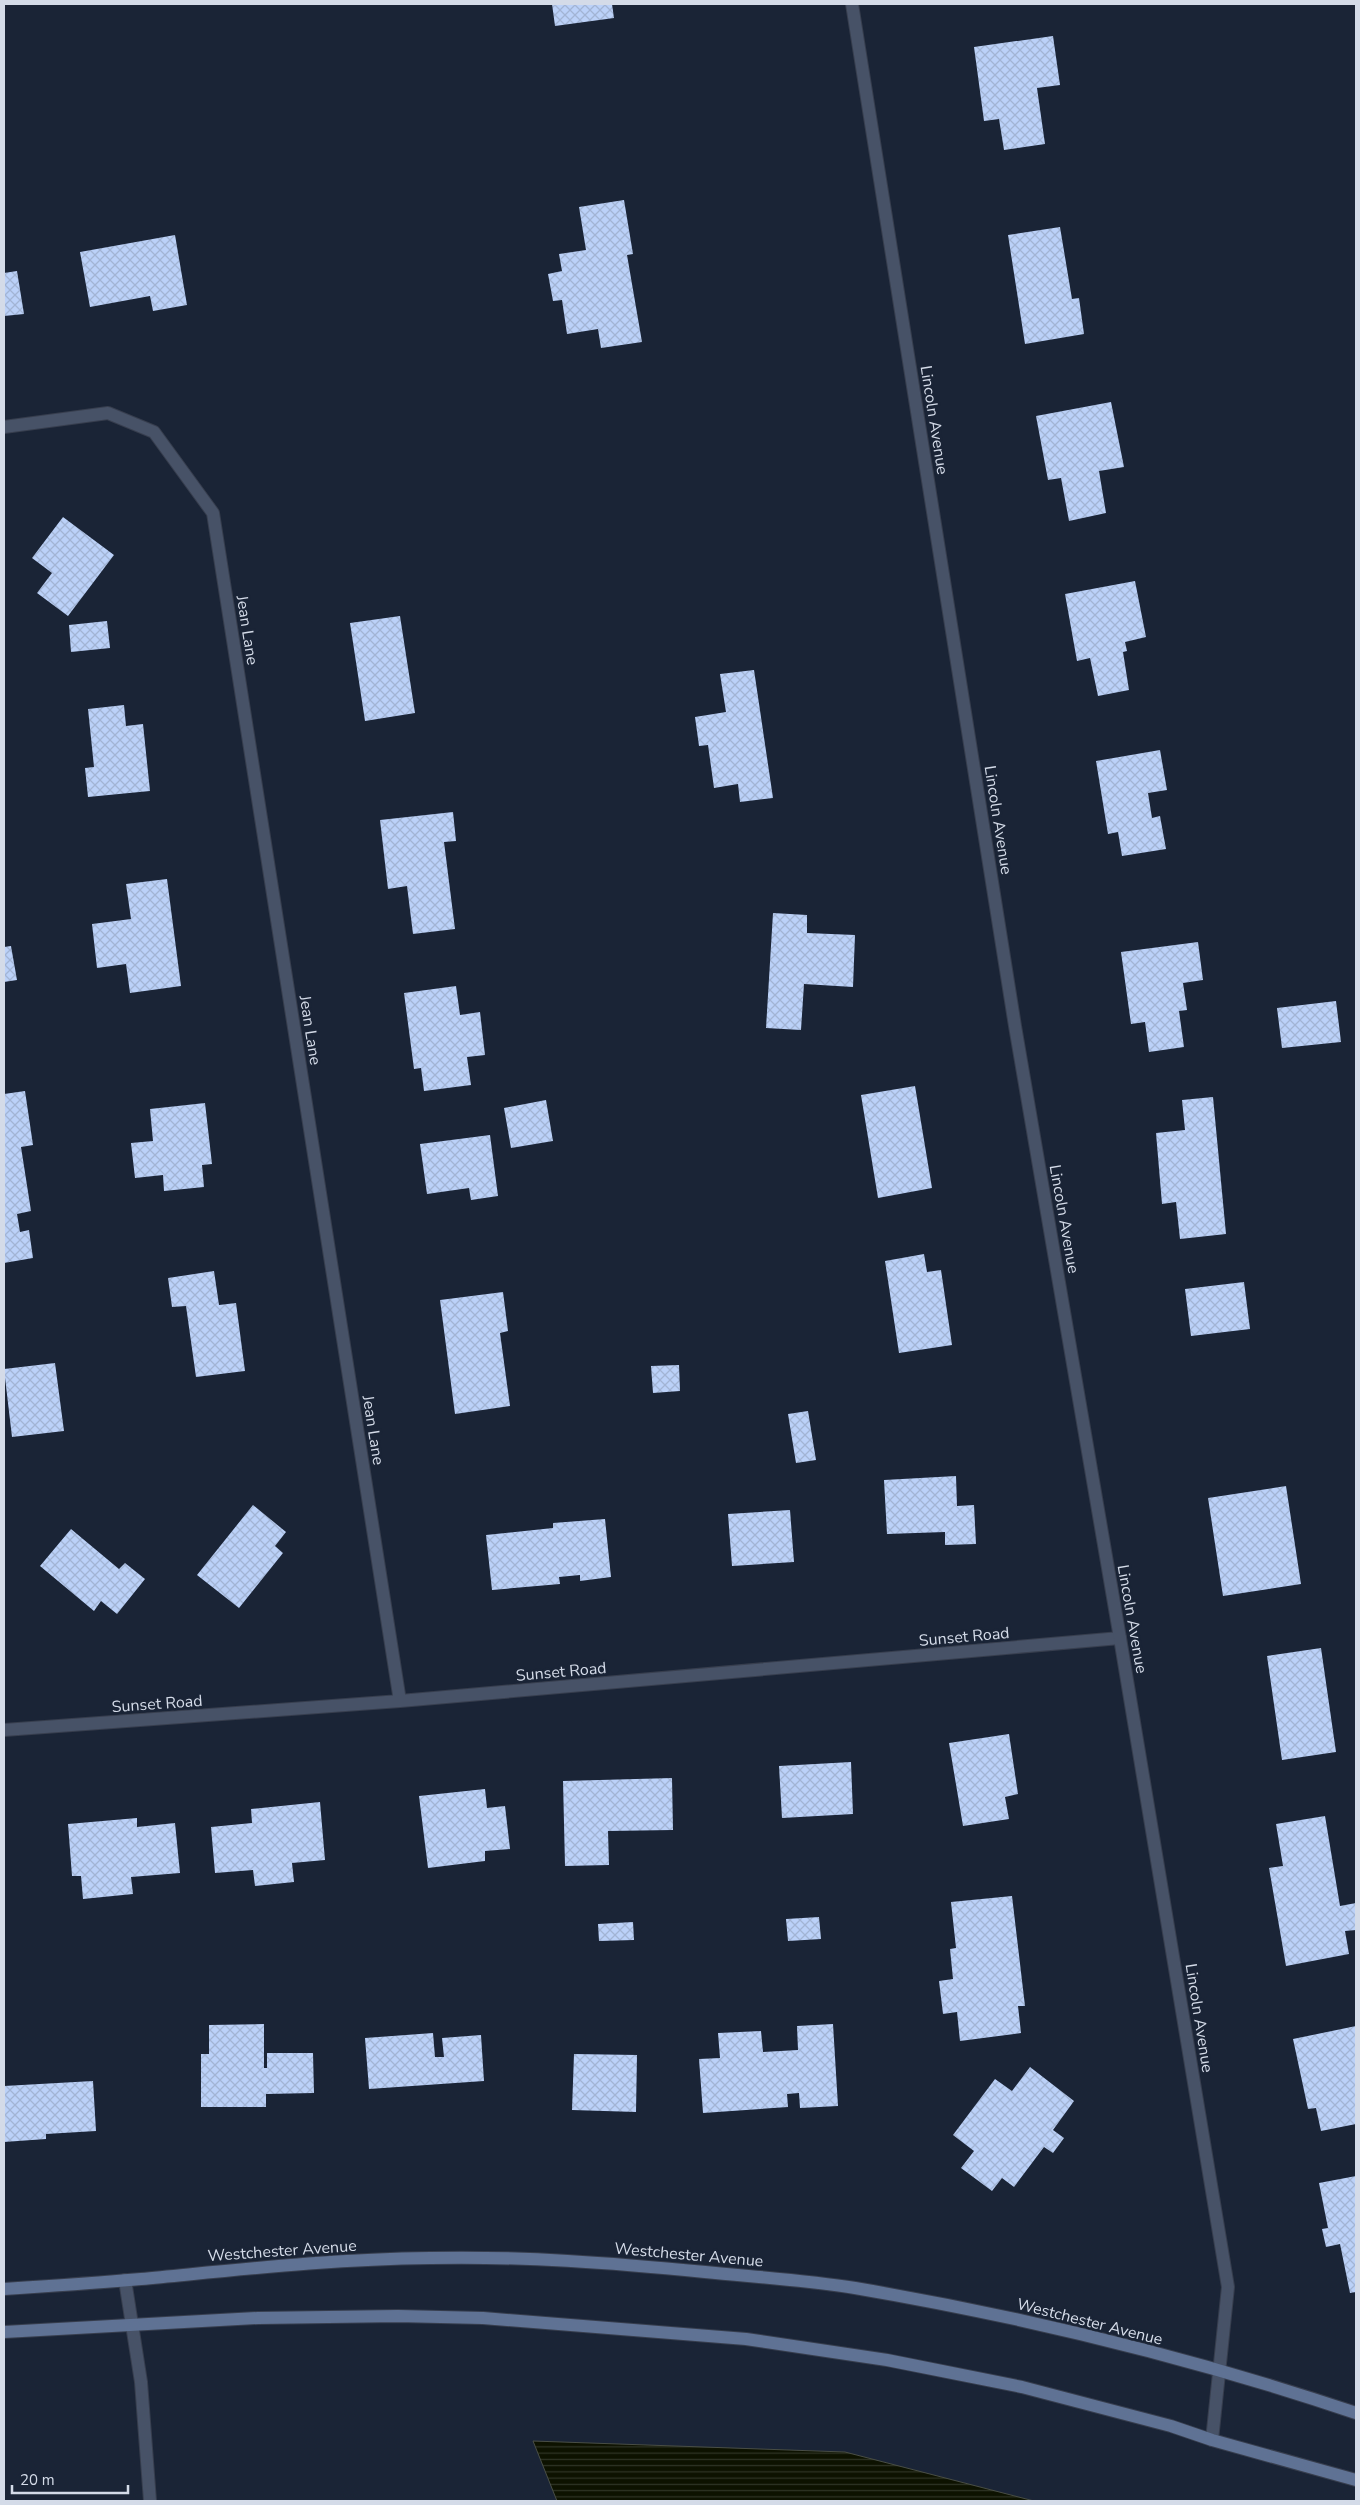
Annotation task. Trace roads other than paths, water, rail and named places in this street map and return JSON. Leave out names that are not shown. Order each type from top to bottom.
[{"type":"main road","name":"Westchester Avenue","points":[[4,2289],[125,2280],[290,2264],[431,2258],[571,2260],[641,2265],[855,2288],[1062,2329],[1220,2371],[1356,2413]]},
{"type":"main road","points":[[4,2332],[258,2318],[398,2316],[502,2320],[746,2339],[887,2360],[964,2374],[1171,2426],[1212,2440],[1356,2480]]},
{"type":"street","name":"Lincoln Avenue","points":[[852,4],[1013,1016],[1120,1638],[1228,2287],[1212,2440]]},
{"type":"street","name":"Jean Lane","points":[[4,427],[108,413],[154,432],[213,513],[400,1701]]},
{"type":"street","name":"Sunset Road","points":[[4,1730],[400,1701],[1120,1638]]},
{"type":"street","points":[[125,2280],[140,2382],[150,2501]]}]
